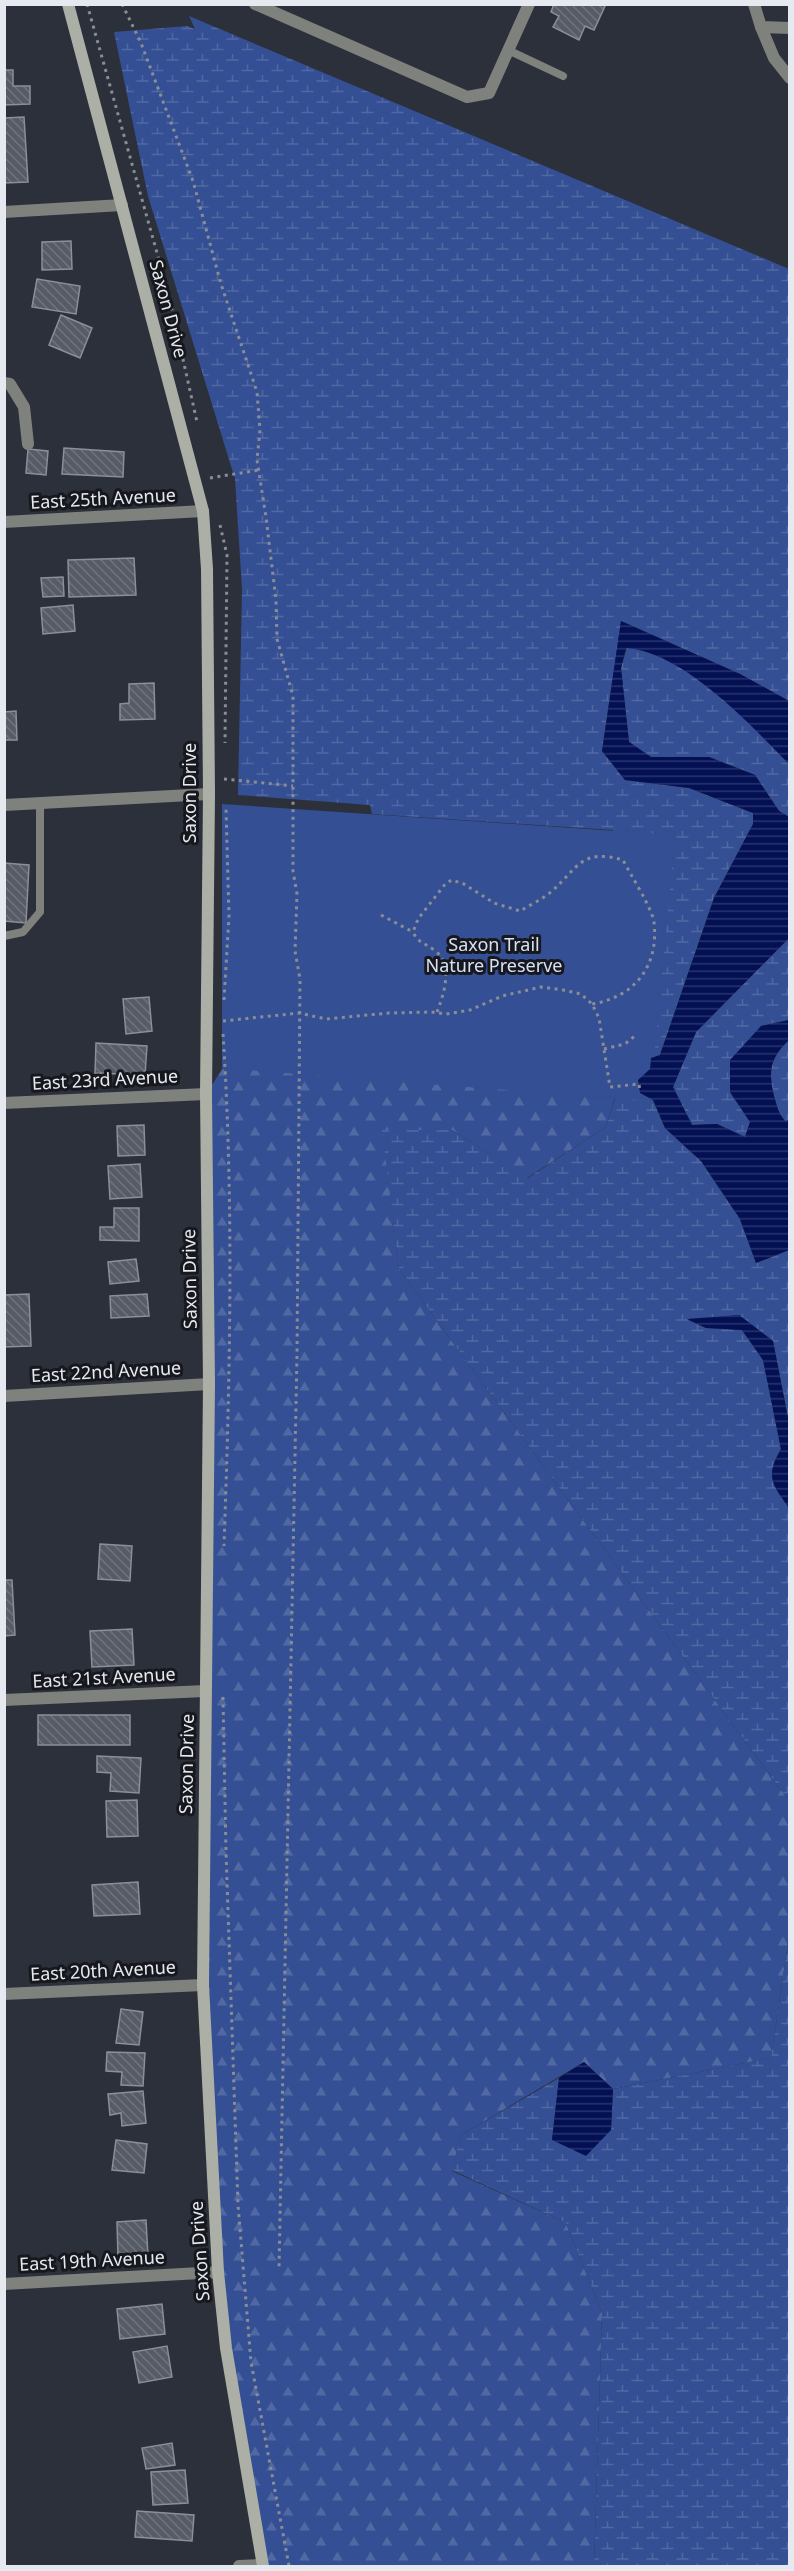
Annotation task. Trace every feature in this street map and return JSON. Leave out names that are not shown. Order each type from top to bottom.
[{"type":"street","name":"Saxon Drive","points":[[68,4],[203,511],[207,569],[206,1094],[209,1384],[202,1985],[218,2272],[226,2348],[262,2566]]},
{"type":"street","points":[[255,4],[466,98],[489,93],[529,4]]},
{"type":"street","points":[[754,4],[774,58],[789,78]]},
{"type":"street","points":[[761,27],[789,28]]},
{"type":"street","points":[[4,212],[122,205]]},
{"type":"street","points":[[4,383],[10,384],[24,407],[28,444]]},
{"type":"street","name":"East 25th Avenue","points":[[4,522],[203,511]]},
{"type":"street","points":[[4,805],[208,794]]},
{"type":"street","name":"East 23rd Avenue","points":[[4,1103],[206,1094]]},
{"type":"street","name":"East 22nd Avenue","points":[[4,1396],[209,1384]]},
{"type":"street","name":"East 21st Avenue","points":[[4,1700],[205,1691]]},
{"type":"street","name":"East 20th Avenue","points":[[4,1994],[202,1985]]},
{"type":"street","name":"East 19th Avenue","points":[[4,2284],[218,2272]]},
{"type":"street","points":[[239,2566],[262,2566]]},
{"type":"lane","points":[[508,50],[563,76]]},
{"type":"lane","points":[[4,936],[23,932],[40,912],[40,803]]},
{"type":"path","points":[[122,4],[141,43],[193,181],[221,284],[257,392],[260,430],[257,460],[276,600],[277,639],[293,696],[293,871],[297,894],[295,943],[300,979],[297,1354],[279,2269]]},
{"type":"path","points":[[209,478],[259,470]]},
{"type":"path","points":[[224,779],[292,786]]},
{"type":"path","points":[[413,932],[418,919],[446,883],[452,880],[464,884],[494,903],[519,911],[551,892],[580,861],[606,855],[623,860],[654,920],[652,958],[642,978],[613,1001],[592,1004]]},
{"type":"path","points":[[381,915],[413,932],[423,945],[433,949],[440,956],[446,977],[445,990],[437,1012]]},
{"type":"path","points":[[223,1021],[299,1013],[326,1019],[389,1013],[437,1012],[446,1014],[470,1010],[502,996],[541,987],[581,994],[592,1004],[599,1018],[610,1087],[639,1084],[640,1092]]},
{"type":"path","points":[[604,1049],[625,1044],[636,1035]]},
{"type":"green space","points":[[189,16],[789,269],[789,701],[740,674],[621,621],[602,751],[625,780],[689,788],[753,813],[753,824],[714,898],[660,1055],[653,1100],[665,1128],[701,1161],[740,1219],[756,1263],[789,1250],[789,1423],[773,1341],[739,1315],[688,1320],[706,1328],[742,1330],[763,1360],[781,1449],[773,1466],[773,1480],[789,1508],[789,1801],[399,1269],[382,1130],[452,1130],[528,1178],[606,1127],[664,948],[613,830],[372,814],[370,805],[238,795],[242,589],[235,479],[148,196],[114,32],[187,26],[195,29]]},
{"type":"green space","points":[[627,647],[650,653],[673,663],[694,677],[736,710],[789,764],[789,817],[779,811],[755,775],[709,757],[651,757],[629,742],[621,668]]},
{"type":"green space","name":"Saxon Trail Nature Preserve","points":[[222,804],[675,835],[650,1101],[222,1068]]},
{"type":"green space","points":[[789,938],[789,1020],[761,1026],[730,1092],[750,1122],[745,1137],[717,1124],[692,1125],[673,1087],[696,1032]]},
{"type":"green space","points":[[789,1040],[789,1120],[785,1121],[779,1112],[774,1096],[771,1072],[774,1059]]},
{"type":"green space","points":[[225,1065],[615,1098],[606,1127],[527,1178],[452,1130],[383,1130],[399,1269],[789,1801],[789,1936],[771,2058],[613,2089],[584,2062],[461,2135],[452,2171],[566,2223],[602,2313],[594,2566],[263,2566],[226,2348],[203,1985],[206,1094]]},
{"type":"green space","points":[[789,1936],[789,2566],[594,2566],[602,2313],[566,2223],[452,2170],[461,2135],[559,2078],[552,2140],[611,2130],[613,2089],[771,2058]]},
{"type":"shaded area","points":[[621,621],[740,674],[789,701],[789,764],[735,711],[692,676],[648,652],[626,648],[621,668],[629,742],[651,757],[709,757],[755,775],[779,811],[789,817],[789,938],[696,1032],[673,1087],[692,1125],[717,1124],[745,1137],[750,1122],[730,1092],[730,1060],[761,1026],[789,1020],[789,1040],[774,1059],[771,1079],[778,1109],[785,1121],[789,1120],[789,1250],[756,1263],[740,1219],[701,1161],[665,1128],[653,1100],[640,1093],[638,1080],[650,1069],[651,1058],[660,1055],[714,898],[753,824],[753,813],[689,788],[625,780],[602,751]]},
{"type":"shaded area","points":[[739,1315],[773,1341],[789,1423],[789,1508],[778,1493],[773,1480],[773,1467],[781,1449],[763,1360],[742,1330],[706,1328],[687,1319]]},
{"type":"shaded area","points":[[584,2062],[613,2089],[611,2130],[586,2156],[552,2140],[559,2078]]},
{"type":"building","points":[[554,4],[601,4],[605,6],[594,30],[585,26],[579,40],[553,27],[559,16],[551,12]]},
{"type":"building","points":[[4,70],[13,70],[13,86],[30,86],[30,104],[4,105]]},
{"type":"building","points":[[24,117],[28,182],[4,183],[4,118]]},
{"type":"building","points":[[71,241],[72,269],[42,270],[42,242]]},
{"type":"building","points":[[37,279],[80,286],[76,314],[32,307]]},
{"type":"building","points":[[61,315],[92,328],[80,358],[49,345]]},
{"type":"building","points":[[64,448],[124,452],[123,477],[62,474]]},
{"type":"building","points":[[28,449],[48,451],[46,475],[26,473]]},
{"type":"building","points":[[134,558],[136,595],[69,597],[68,560]]},
{"type":"building","points":[[63,577],[64,596],[43,597],[41,578]]},
{"type":"building","points":[[73,605],[75,631],[43,634],[41,608]]},
{"type":"building","points":[[154,683],[155,719],[120,720],[120,704],[129,703],[129,684]]},
{"type":"building","points":[[16,711],[17,740],[4,740],[4,712]]},
{"type":"building","points":[[4,863],[29,865],[26,923],[4,921]]},
{"type":"building","points":[[149,997],[152,1031],[126,1034],[123,999]]},
{"type":"building","points":[[96,1043],[147,1046],[145,1075],[95,1073]]},
{"type":"building","points":[[144,1125],[145,1155],[118,1156],[117,1126]]},
{"type":"building","points":[[140,1164],[142,1197],[110,1199],[108,1166]]},
{"type":"building","points":[[114,1208],[139,1208],[139,1241],[100,1240],[100,1227],[114,1227]]},
{"type":"building","points":[[136,1259],[139,1281],[110,1284],[108,1262]]},
{"type":"building","points":[[29,1294],[31,1346],[4,1347],[4,1295]]},
{"type":"building","points":[[147,1294],[149,1316],[111,1318],[110,1296]]},
{"type":"building","points":[[100,1544],[132,1546],[130,1581],[98,1579]]},
{"type":"building","points":[[4,1580],[12,1580],[15,1635],[4,1636]]},
{"type":"building","points":[[132,1629],[134,1665],[92,1667],[90,1631]]},
{"type":"building","points":[[38,1715],[130,1715],[130,1745],[38,1745]]},
{"type":"building","points":[[97,1756],[141,1758],[139,1793],[110,1791],[111,1773],[97,1772]]},
{"type":"building","points":[[137,1800],[138,1836],[107,1837],[106,1801]]},
{"type":"building","points":[[138,1882],[140,1914],[94,1916],[92,1885]]},
{"type":"building","points":[[121,2009],[143,2012],[139,2045],[116,2043]]},
{"type":"building","points":[[107,2052],[145,2053],[143,2086],[121,2085],[122,2072],[106,2071]]},
{"type":"building","points":[[143,2091],[146,2123],[122,2126],[121,2113],[110,2115],[108,2094]]},
{"type":"building","points":[[116,2140],[147,2144],[144,2173],[112,2170]]},
{"type":"building","points":[[146,2220],[148,2256],[118,2257],[117,2222]]},
{"type":"building","points":[[162,2304],[165,2334],[120,2339],[117,2309]]},
{"type":"building","points":[[167,2346],[172,2377],[139,2383],[133,2352]]},
{"type":"building","points":[[172,2443],[175,2465],[146,2469],[142,2448]]},
{"type":"building","points":[[185,2470],[188,2503],[153,2505],[151,2472]]},
{"type":"building","points":[[137,2511],[194,2515],[192,2541],[135,2537]]}]
